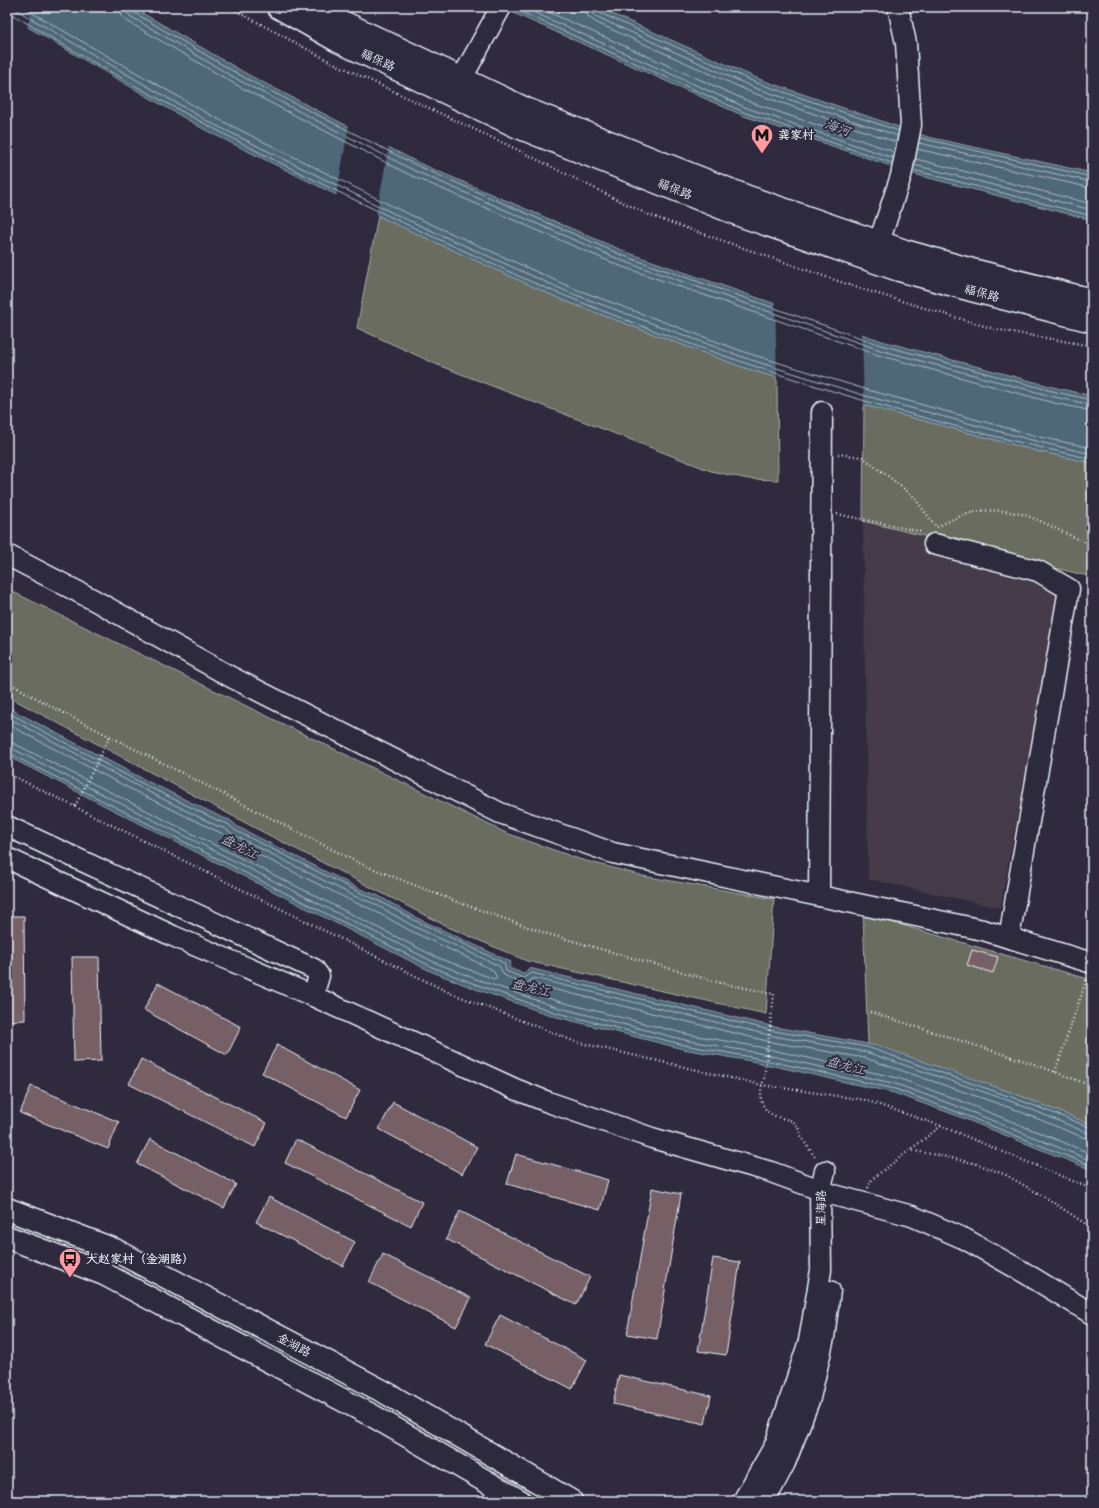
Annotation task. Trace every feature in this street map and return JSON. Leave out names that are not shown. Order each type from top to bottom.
[{"type":"main road","name":"福保路","points":[[278,7],[338,41],[518,127],[742,216],[899,270],[971,290],[1092,320]]},
{"type":"main road","name":"福保路","points":[[318,7],[347,24],[526,109],[748,198],[904,251],[1092,300]]},
{"type":"main road","name":"金湖路","points":[[7,1210],[122,1254],[386,1393],[571,1501]]},
{"type":"main road","points":[[7,1237],[104,1274],[373,1416],[520,1501]]},
{"type":"street","points":[[879,242],[901,176],[911,125],[906,43],[898,7]]},
{"type":"street","points":[[462,78],[501,8]]},
{"type":"street","points":[[819,896],[822,412]]},
{"type":"street","points":[[931,533],[1038,570],[1069,590],[1009,938]]},
{"type":"street","points":[[7,555],[94,600],[231,676],[500,813],[613,853],[983,930],[1092,963]]},
{"type":"street","points":[[7,826],[314,969],[319,976],[313,996]]},
{"type":"street","points":[[7,858],[173,936],[313,996],[515,1089],[652,1138],[771,1172],[827,1193],[912,1216],[965,1240],[1026,1273],[1092,1314]]},
{"type":"street","name":"星海路","points":[[765,1501],[785,1463],[810,1398],[824,1338],[831,1281],[825,1171]]},
{"type":"street","name":"星海路","points":[[742,1501],[775,1445],[808,1341],[821,1270],[827,1193]]},
{"type":"path","points":[[822,452],[862,457],[888,476],[914,497],[931,533]]},
{"type":"path","points":[[821,510],[931,533],[955,518],[968,513],[982,510],[999,510],[1024,514],[1075,539],[1092,544]]},
{"type":"path","points":[[7,682],[58,710],[360,863],[457,902],[548,934],[717,982],[774,994],[760,1099],[769,1112],[776,1117],[793,1121],[799,1128],[801,1136],[825,1171]]},
{"type":"path","points":[[75,806],[110,736]]},
{"type":"path","points":[[7,773],[448,992],[576,1042],[762,1085],[865,1100],[941,1126],[1092,1189]]},
{"type":"path","points":[[1055,1072],[1092,963]]},
{"type":"path","points":[[870,1012],[1055,1072],[1092,1086]]},
{"type":"path","points":[[862,1202],[872,1179],[941,1126]]},
{"type":"path","points":[[909,1150],[977,1164],[1006,1176],[1048,1199],[1092,1228]]},
{"type":"shaded area","points":[[863,521],[1063,570],[1000,908],[868,879]]},
{"type":"green space","points":[[378,216],[565,301],[742,367],[777,378],[778,480],[748,479],[711,471],[438,365],[357,328]]},
{"type":"green space","points":[[864,405],[1037,451],[1092,463],[1092,577],[863,521]]},
{"type":"green space","points":[[7,589],[506,833],[579,859],[643,876],[774,899],[766,1014],[527,961],[448,927],[259,830],[7,696]]},
{"type":"green space","points":[[863,914],[1092,980],[1092,1125],[1016,1094],[868,1044]]},
{"type":"water","points":[[7,7],[132,7],[247,74],[419,163],[626,252],[882,341],[1092,396],[1092,463],[1037,451],[864,405],[742,367],[565,301],[395,224],[205,130],[7,15]]},
{"type":"water","name":"海河","points":[[500,7],[597,7],[759,79],[928,137],[1092,173],[1092,220],[917,175],[744,116]]},
{"type":"water","name":"盘龙江","points":[[7,707],[149,782],[230,820],[238,827],[360,889],[377,895],[417,918],[511,962],[509,968],[524,974],[529,968],[775,1027],[882,1047],[1016,1094],[1092,1125],[1092,1170],[955,1115],[894,1093],[756,1062],[683,1049],[553,1016],[430,971],[7,756]]},
{"type":"pier","points":[[7,7],[31,7],[27,30],[7,18]]},
{"type":"pier","points":[[349,125],[389,145],[376,217],[336,197]]},
{"type":"pier","points":[[775,302],[862,332],[864,407],[777,380]]},
{"type":"building","points":[[7,916],[24,916],[25,1020],[7,1021]]},
{"type":"building","points":[[972,950],[998,957],[993,973],[967,965]]},
{"type":"building","points":[[72,957],[99,957],[101,1061],[74,1062]]},
{"type":"building","points":[[158,983],[241,1027],[227,1055],[144,1010]]},
{"type":"building","points":[[277,1045],[360,1090],[346,1117],[262,1073]]},
{"type":"building","points":[[141,1059],[267,1123],[255,1147],[129,1084]]},
{"type":"building","points":[[31,1086],[119,1122],[108,1149],[20,1113]]},
{"type":"building","points":[[393,1102],[477,1147],[462,1174],[379,1129]]},
{"type":"building","points":[[150,1139],[236,1184],[224,1208],[137,1164]]},
{"type":"building","points":[[296,1139],[422,1202],[411,1226],[285,1163]]},
{"type":"building","points":[[516,1154],[608,1180],[600,1210],[507,1184]]},
{"type":"building","points":[[652,1188],[681,1194],[657,1339],[627,1334]]},
{"type":"building","points":[[269,1197],[355,1242],[343,1266],[256,1222]]},
{"type":"building","points":[[460,1211],[590,1277],[576,1305],[446,1239]]},
{"type":"building","points":[[383,1254],[471,1298],[456,1327],[369,1282]]},
{"type":"building","points":[[713,1258],[740,1262],[726,1355],[698,1351]]},
{"type":"building","points":[[500,1315],[587,1360],[572,1389],[485,1344]]},
{"type":"building","points":[[619,1375],[711,1396],[705,1424],[613,1404]]},
{"type":"place","name":"龚家村","points":[[762,154]]},
{"type":"place","name":"大赵家村（金湖路）","points":[[70,1278]]}]
